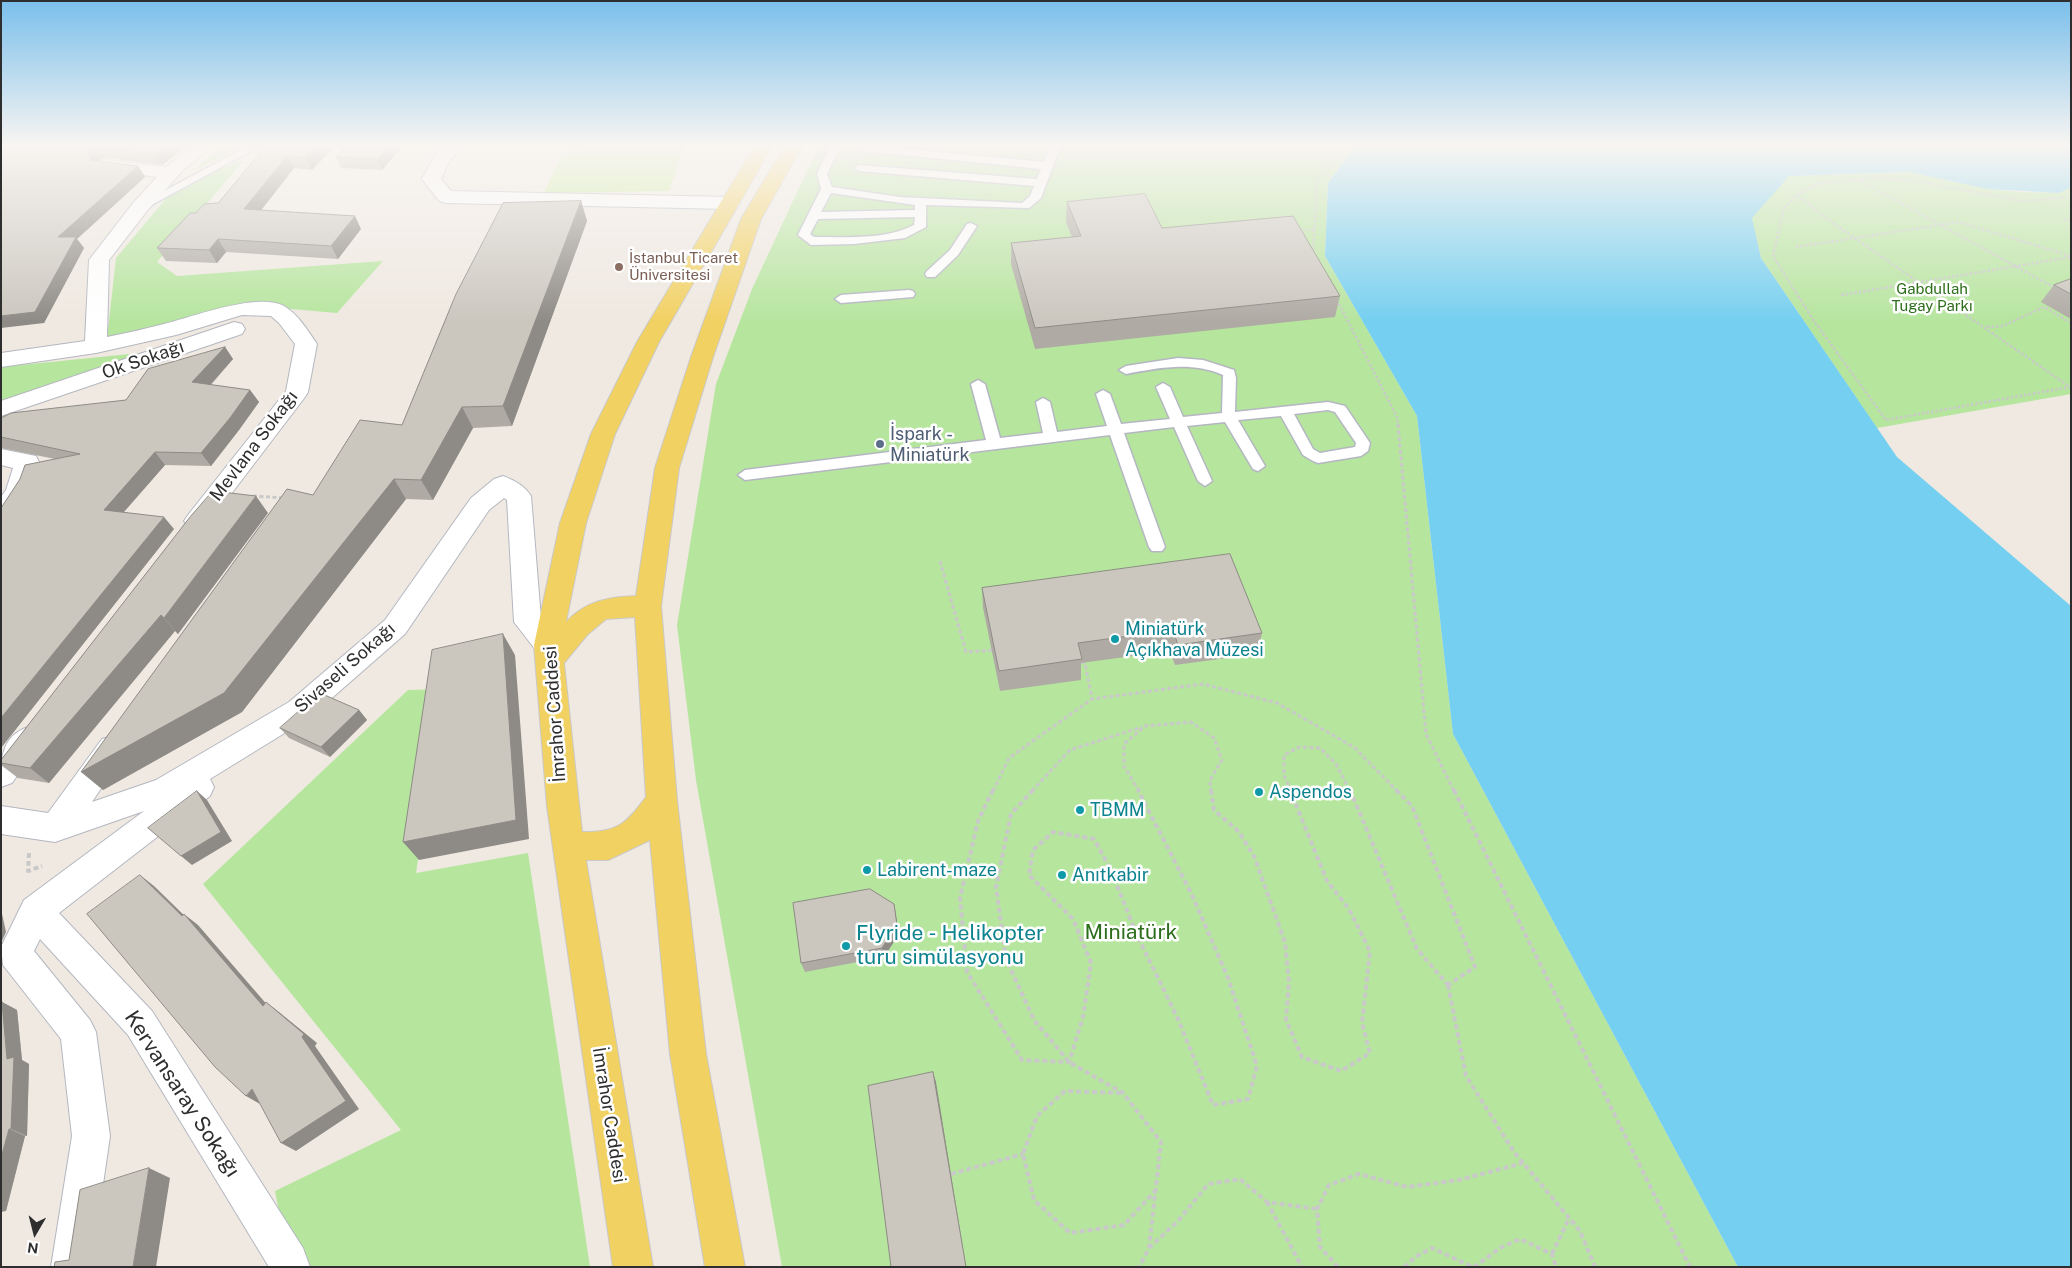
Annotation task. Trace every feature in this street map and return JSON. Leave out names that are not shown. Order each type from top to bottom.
[{"type":"main road","name":"İmrahor Caddesi","points":[[633,1267],[562,806],[548,653],[573,523],[603,434],[648,342],[729,204]]},
{"type":"main road","points":[[725,1267],[688,1054],[662,800],[648,606],[667,468],[702,357],[736,260],[751,219],[760,204]]},
{"type":"main road","points":[[696,260],[736,260]]},
{"type":"main road","points":[[548,653],[596,612],[619,607],[648,606]]},
{"type":"main road","points":[[568,846],[608,846],[640,830],[662,800]]},
{"type":"street","points":[[96,346],[100,260],[143,204]]},
{"type":"street","points":[[1,360],[96,346],[168,330],[241,309],[276,310],[287,318]]},
{"type":"street","name":"Ok Sokağı","points":[[1,409],[232,330],[287,318]]},
{"type":"street","name":"Mevlana Sokağı","points":[[182,541],[297,392],[306,344],[287,318]]},
{"type":"street","points":[[1,457],[27,462],[18,491],[1,517]]},
{"type":"street","name":"Sivaseli Sokağı","points":[[1,820],[55,828],[166,790],[299,710],[395,627],[480,504],[503,485],[519,496],[528,622],[548,653]]},
{"type":"street","points":[[71,1267],[91,1136],[78,1032],[15,954],[36,911],[299,710]]},
{"type":"street","points":[[1,774],[44,720]]},
{"type":"street","points":[[55,828],[131,724]]},
{"type":"street","name":"Kervansaray Sokağı","points":[[36,911],[140,1023],[289,1262],[290,1267]]},
{"type":"lane","points":[[140,207],[145,204]]},
{"type":"lane","points":[[820,204],[804,235],[811,241],[854,240],[905,235],[920,228],[921,204]]},
{"type":"lane","points":[[987,204],[1025,206],[1027,204]]},
{"type":"lane","points":[[814,216],[922,214]]},
{"type":"lane","points":[[931,274],[954,252],[971,226]]},
{"type":"lane","points":[[841,299],[909,294]]},
{"type":"lane","points":[[1126,370],[1187,360],[1212,364],[1229,373],[1231,386],[1227,398],[1229,416],[1258,466]]},
{"type":"lane","points":[[978,384],[994,443]]},
{"type":"lane","points":[[1163,387],[1205,481]]},
{"type":"lane","points":[[1103,394],[1157,547]]},
{"type":"lane","points":[[1043,402],[1051,437]]},
{"type":"lane","points":[[745,474],[994,443],[1328,406],[1340,409],[1363,443],[1361,451],[1318,458],[1308,452],[1285,411]]},
{"type":"path","points":[[1316,204],[1314,254],[1318,263]]},
{"type":"path","points":[[1788,204],[1784,208],[1773,256],[1814,321],[1886,420],[2070,387],[1986,327],[1853,237],[1809,204]]},
{"type":"path","points":[[1902,204],[2056,289]]},
{"type":"path","points":[[2064,219],[2071,221]]},
{"type":"path","points":[[1796,246],[1959,222],[2071,256]]},
{"type":"path","points":[[1295,229],[1314,230]]},
{"type":"path","points":[[1842,295],[2071,256]]},
{"type":"path","points":[[1336,298],[1397,417],[1426,734],[1690,1267]]},
{"type":"path","points":[[1986,327],[2003,326],[2044,307],[2071,323]]},
{"type":"path","points":[[218,494],[285,498]]},
{"type":"path","points":[[940,560],[966,652],[1001,651]]},
{"type":"path","points":[[1076,661],[1085,662],[1092,699]]},
{"type":"path","points":[[1069,1062],[1022,1060],[968,972],[960,898],[978,821],[1009,758],[1092,699],[1202,684],[1277,703],[1355,748],[1412,806],[1475,967],[1448,985]]},
{"type":"path","points":[[1149,1248],[1161,1142],[1122,1093],[1069,1062],[1034,1020],[1006,959],[996,887],[1011,814],[1070,750],[1146,726],[1191,722],[1214,738],[1222,760],[1210,780],[1214,810],[1239,832],[1254,856],[1286,942],[1289,982],[1286,1020],[1302,1057],[1341,1071],[1370,1053],[1362,1023],[1370,951],[1349,909],[1327,881],[1284,775],[1284,755],[1299,747],[1320,748],[1336,764],[1359,808],[1417,949],[1448,985],[1466,1076],[1523,1163],[1580,1231],[1595,1267]]},
{"type":"path","points":[[1069,1062],[1083,1017],[1091,963],[1073,919],[1029,875],[1033,850],[1053,832],[1094,839],[1112,870],[1135,931],[1178,1019],[1213,1105],[1248,1098],[1257,1066],[1228,978],[1192,895],[1148,806],[1124,766],[1124,744],[1146,726]]},
{"type":"path","points":[[36,850],[28,853],[28,871],[45,864]]},
{"type":"path","points":[[1122,1093],[1065,1091],[1037,1116],[1023,1154],[1034,1200],[1070,1233],[1124,1225],[1155,1190]]},
{"type":"path","points":[[951,1174],[1023,1154]]},
{"type":"path","points":[[1338,1267],[1320,1247],[1317,1209],[1329,1185],[1359,1174],[1407,1187],[1459,1180],[1523,1163]]},
{"type":"path","points":[[1139,1267],[1149,1248],[1178,1221],[1208,1184],[1240,1179],[1267,1202],[1302,1267]]},
{"type":"path","points":[[1267,1202],[1317,1209]]},
{"type":"path","points":[[1556,1267],[1552,1254],[1569,1218]]},
{"type":"path","points":[[1404,1267],[1417,1256],[1432,1248],[1474,1267],[1500,1248],[1520,1239],[1552,1254]]},
{"type":"green space","points":[[161,204],[206,204],[157,262],[177,276],[383,261],[337,313],[257,306],[107,339],[116,258]]},
{"type":"green space","name":"Miniatürk","points":[[791,204],[1327,204],[1325,256],[1417,416],[1453,734],[1738,1267],[782,1267],[696,780],[677,625],[716,384],[752,289]]},
{"type":"green space","name":"Gabdullah Tugay Parkı","points":[[1762,204],[2071,204],[2071,394],[1877,428],[1761,258],[1751,216]]},
{"type":"green space","points":[[209,346],[1,404],[1,367]]},
{"type":"green space","points":[[443,689],[416,873],[528,853],[590,1267],[290,1267],[275,1191],[401,1130],[203,884],[408,690]]},
{"type":"water","points":[[1327,204],[1764,204],[1752,218],[1761,258],[1897,457],[2071,606],[2071,1267],[1738,1267],[1453,734],[1417,416],[1325,256]]},
{"type":"building","points":[[1,204],[95,204],[58,237],[76,237],[35,312],[1,316]]},
{"type":"building","points":[[204,204],[248,204],[244,209],[355,216],[331,246],[218,239],[209,250],[157,248],[190,213],[196,213]]},
{"type":"building","points":[[502,204],[580,204],[503,406],[462,407],[421,480],[394,479],[224,693],[81,772],[287,489],[313,495],[360,420],[402,425],[456,294]]},
{"type":"building","points":[[1068,204],[1150,204],[1162,228],[1293,216],[1340,296],[1035,328],[1011,243],[1081,236]]},
{"type":"building","points":[[2071,279],[2071,294],[2054,285]]},
{"type":"building","points":[[225,347],[192,382],[250,390],[201,453],[155,452],[104,510],[164,517],[1,718],[1,508],[20,479],[25,465],[80,454],[1,437],[1,418],[11,413],[126,400],[148,369]]},
{"type":"building","points":[[213,491],[256,496],[164,618],[161,615],[30,768],[1,763],[1,760],[190,517]]},
{"type":"building","points":[[1230,554],[1262,633],[1178,645],[1173,630],[1078,643],[1082,659],[999,671],[982,588]]},
{"type":"building","points":[[503,634],[516,820],[403,842],[432,650]]},
{"type":"building","points":[[320,693],[359,710],[321,747],[280,728]]},
{"type":"building","points":[[197,791],[221,832],[181,856],[148,828]]},
{"type":"building","points":[[140,875],[182,916],[184,914],[263,1006],[266,1002],[304,1034],[302,1037],[346,1101],[281,1143],[252,1089],[246,1096],[215,1067],[87,914]]},
{"type":"building","name":"Flyride - Helikopter turu simülasyonu","points":[[870,889],[894,904],[897,925],[882,948],[801,963],[793,903]]},
{"type":"building","points":[[1,1003],[7,1059],[14,1057],[11,1129],[9,1129],[1,1158]]},
{"type":"building","points":[[933,1072],[966,1267],[891,1267],[868,1086]]},
{"type":"building","points":[[149,1168],[133,1267],[54,1267],[55,1262],[69,1260],[80,1190]]},
{"type":"place","name":"İstanbul Ticaret Üniversitesi","points":[[619,267]]},
{"type":"place","name":"İspark - Miniatürk","points":[[880,444]]},
{"type":"place","name":"Miniatürk Açıkhava Müzesi","points":[[1115,639]]},
{"type":"place","name":"Aspendos","points":[[1259,792]]},
{"type":"place","name":"TBMM","points":[[1080,810]]},
{"type":"place","name":"Labirent-maze","points":[[867,870]]},
{"type":"place","name":"Anıtkabir","points":[[1062,875]]},
{"type":"place","name":"Flyride - Helikopter turu simülasyonu","points":[[846,946]]}]
